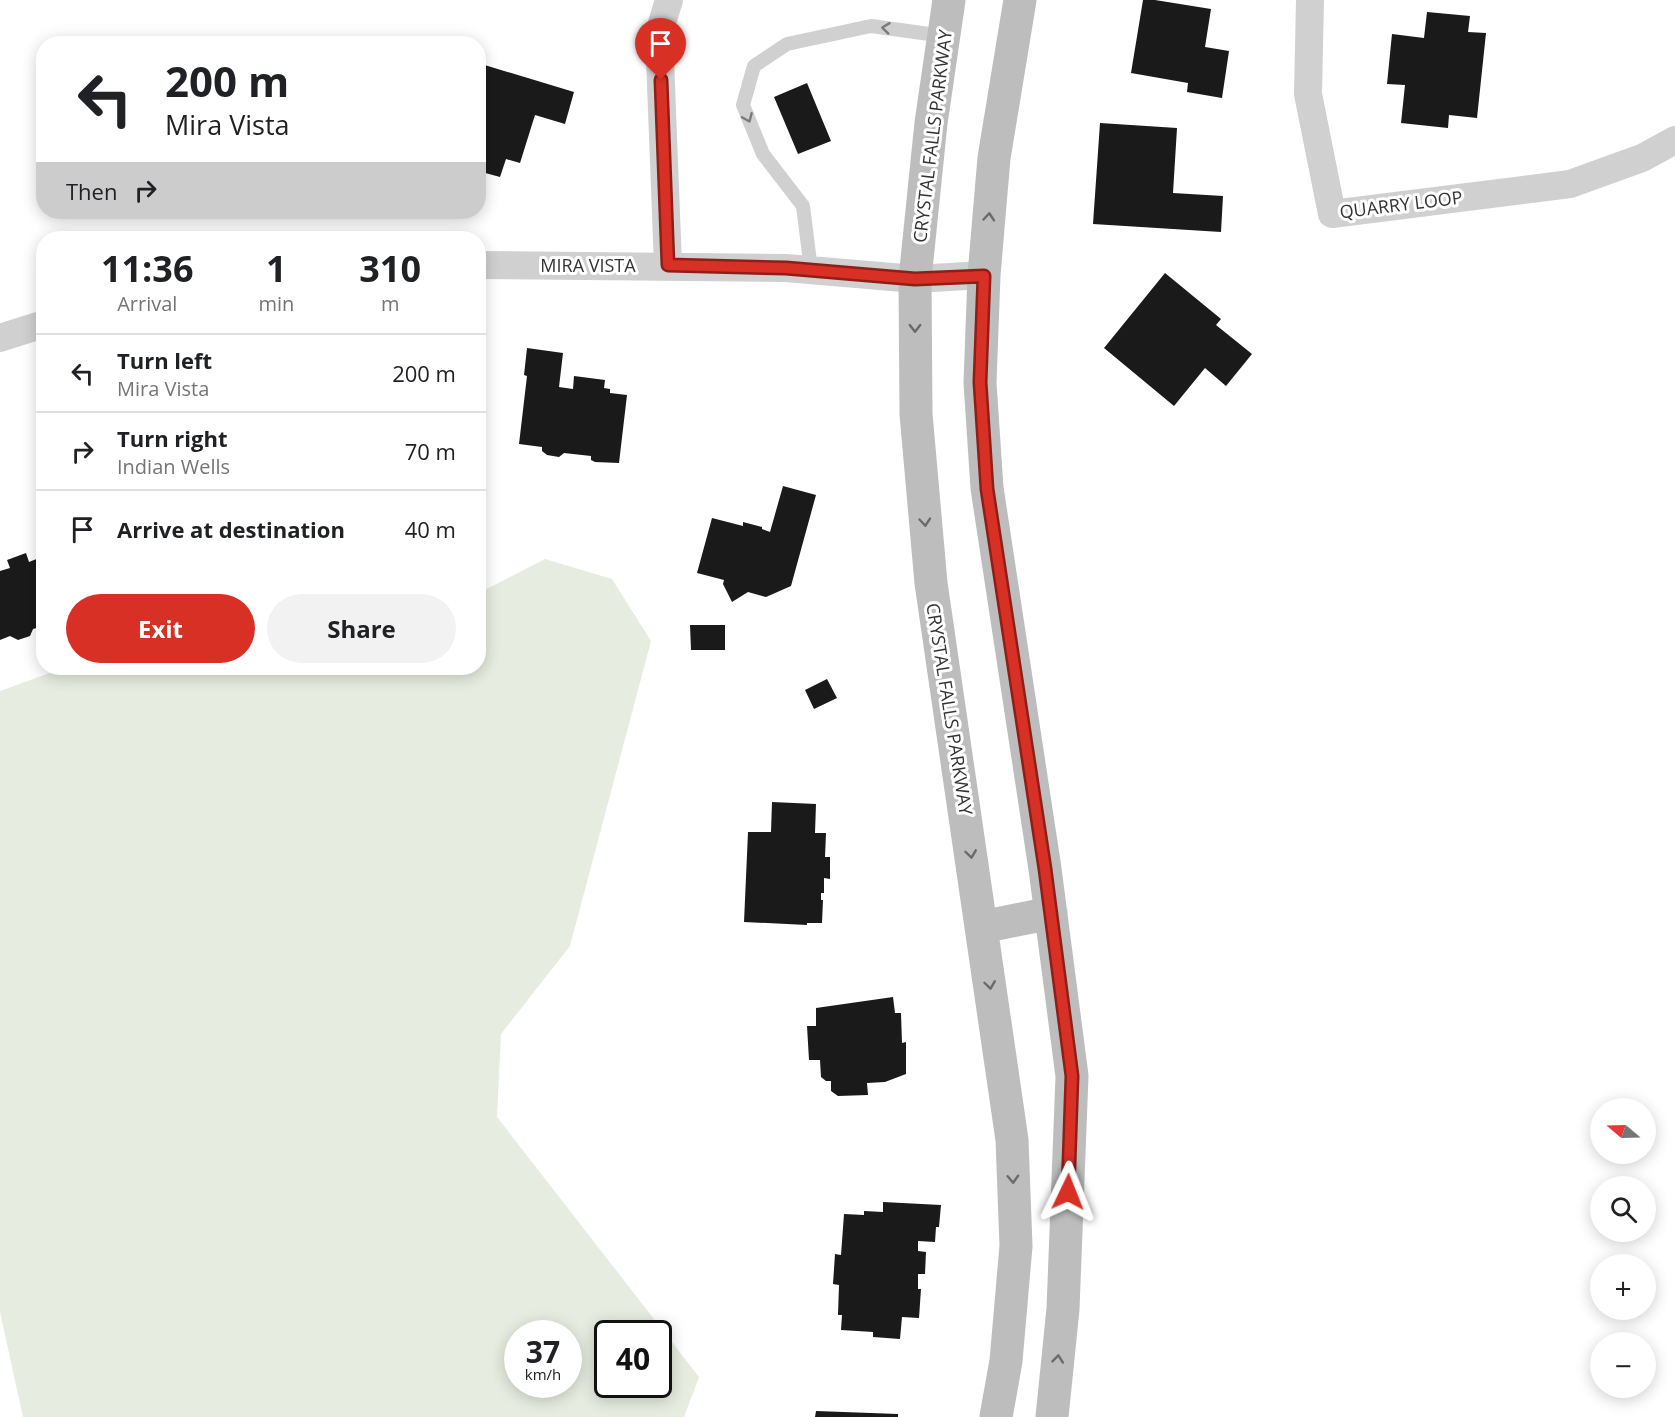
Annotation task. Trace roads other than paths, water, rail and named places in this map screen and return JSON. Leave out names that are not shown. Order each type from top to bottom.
[{"type":"street","points":[[668,265],[659,33],[669,0]]},
{"type":"street","name":"CRYSTAL FALLS PARKWAY","points":[[949,0],[931,123],[915,279],[916,414],[930,583],[1012,1140],[1016,1246],[1006,1361],[996,1417]]},
{"type":"street","points":[[1020,0],[994,158],[984,276],[980,382],[987,489],[1051,913],[1072,1076],[1063,1309],[1052,1417]]},
{"type":"street","name":"QUARRY LOOP","points":[[1310,0],[1308,94],[1332,214],[1570,184],[1642,158],[1675,140]]},
{"type":"street","name":"MIRA VISTA","points":[[486,265],[668,265],[811,270],[915,279],[984,276]]},
{"type":"street","points":[[0,339],[36,327]]},
{"type":"street","points":[[982,927],[1051,913]]},
{"type":"lane","points":[[811,270],[804,206],[763,154],[743,105],[754,66],[788,44],[871,26],[944,36]]}]
